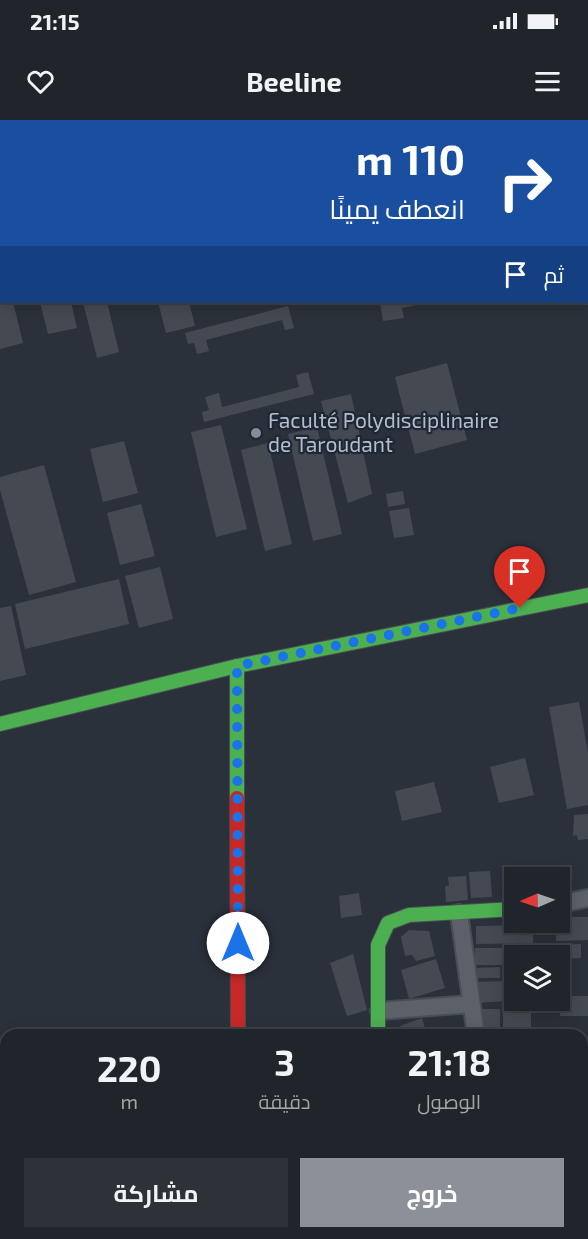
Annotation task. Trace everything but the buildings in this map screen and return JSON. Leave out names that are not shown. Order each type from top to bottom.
[{"type":"street","points":[[0,724],[237,666],[588,594]]},
{"type":"street","points":[[237,666],[238,1029]]},
{"type":"street","points":[[570,902],[588,898]]},
{"type":"street","points":[[378,1029],[378,945],[384,927],[396,917],[409,915],[504,910]]},
{"type":"street","points":[[459,913],[475,1029]]},
{"type":"street","points":[[379,1011],[471,1004]]},
{"type":"traffic: fast","points":[[237,666],[588,595]]},
{"type":"traffic: fast","points":[[0,724],[237,666],[237,798]]},
{"type":"traffic: fast","points":[[378,1029],[378,945],[388,923],[409,915],[504,910]]},
{"type":"traffic: jam","points":[[237,798],[238,1029]]},
{"type":"place","name":"Faculté Polydisciplinaire de Taroudant","points":[[256,433]]},
{"type":"route","points":[[238,943],[237,666],[520,608]]}]
